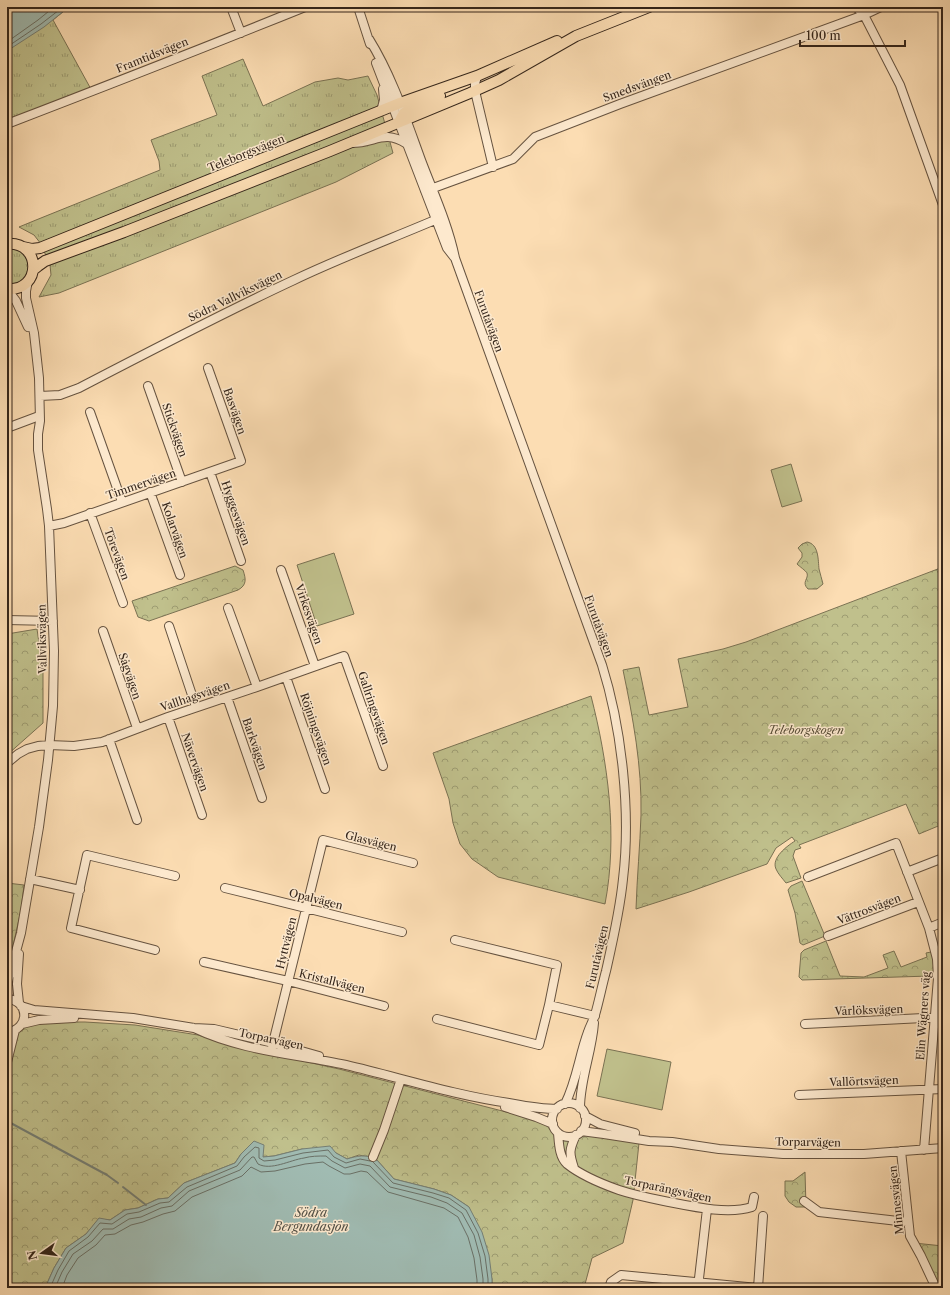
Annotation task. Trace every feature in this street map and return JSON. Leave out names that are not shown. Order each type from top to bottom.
[{"type":"main road","name":"Teleborgsvägen","points":[[33,270],[45,261],[124,232],[348,143],[403,118],[475,91],[516,71],[576,36],[649,7]]},
{"type":"main road","name":"Teleborgsvägen","points":[[23,248],[40,248],[381,111],[477,76],[562,39],[576,36]]},
{"type":"main road","name":"Teleborgsvägen","points":[[403,118],[411,108],[438,97],[477,76]]},
{"type":"main road","points":[[7,289],[17,289],[22,286],[28,281],[33,270],[32,258],[23,248],[18,245],[8,243]]},
{"type":"street","points":[[231,7],[241,33]]},
{"type":"street","name":"Framtidsvägen","points":[[7,124],[305,7]]},
{"type":"street","points":[[358,7],[379,70],[397,105]]},
{"type":"street","points":[[856,7],[864,11],[900,85],[943,205]]},
{"type":"street","name":"Smedsvängen","points":[[428,190],[512,159],[535,137],[864,11],[881,7]]},
{"type":"street","points":[[369,40],[378,53],[397,105]]},
{"type":"street","points":[[379,70],[384,97],[384,105],[381,111]]},
{"type":"street","points":[[477,76],[475,91],[493,167]]},
{"type":"street","name":"Furutåvägen","points":[[397,105],[439,218],[446,248],[455,258],[602,665],[607,681],[620,745],[624,783],[626,828],[624,877],[614,937],[595,1016],[588,1033],[571,1093],[565,1104]]},
{"type":"street","name":"Furutåvägen","points":[[403,118],[407,144],[428,190]]},
{"type":"street","points":[[348,143],[364,143],[386,136],[399,139],[407,144]]},
{"type":"street","name":"Södra Vallviksvägen","points":[[40,396],[60,395],[77,389],[294,279],[439,218]]},
{"type":"street","name":"Vallviksvägen","points":[[22,1024],[24,1015],[20,1004],[17,984],[21,933],[41,813],[49,745],[53,699],[54,651],[49,526],[38,450],[40,396],[39,378],[34,333],[26,298],[28,281]]},
{"type":"street","name":"Vallviksvägen","points":[[7,289],[22,312],[34,343]]},
{"type":"street","name":"Basvägen","points":[[208,368],[241,461]]},
{"type":"street","name":"Stickvägen","points":[[148,386],[182,482]]},
{"type":"street","points":[[90,412],[122,502]]},
{"type":"street","points":[[7,428],[39,416]]},
{"type":"street","name":"Timmervägen","points":[[49,526],[64,523],[241,461]]},
{"type":"street","name":"Hyggesvägen","points":[[210,472],[241,561]]},
{"type":"street","name":"Kolarvägen","points":[[150,492],[180,575]]},
{"type":"street","name":"Törevägen","points":[[90,513],[123,603]]},
{"type":"street","name":"Virkesvägen","points":[[281,570],[315,666]]},
{"type":"street","points":[[228,608],[257,687]]},
{"type":"street","points":[[7,620],[53,621]]},
{"type":"street","points":[[169,626],[196,707]]},
{"type":"street","name":"Sågvägen","points":[[103,631],[137,728]]},
{"type":"street","name":"Vallhagsvägen","points":[[7,763],[27,749],[49,745],[74,746],[102,742],[196,707],[344,656],[345,658]]},
{"type":"street","name":"Gallringsvägen","points":[[345,658],[383,766]]},
{"type":"street","name":"Röjningsvägen","points":[[286,677],[325,789]]},
{"type":"street","name":"Barkvägen","points":[[227,697],[262,798]]},
{"type":"street","name":"Nävervägen","points":[[168,717],[202,815]]},
{"type":"street","points":[[109,739],[137,820]]},
{"type":"street","name":"Glasvägen","points":[[323,840],[413,863]]},
{"type":"street","name":"Hyttvägen","points":[[272,1052],[323,840]]},
{"type":"street","name":"Elin Wägners väg","points":[[808,877],[896,843],[929,928],[937,959],[938,978],[924,1150]]},
{"type":"street","points":[[155,950],[71,928],[87,855],[175,876]]},
{"type":"street","points":[[907,872],[943,858]]},
{"type":"street","points":[[30,879],[80,890]]},
{"type":"street","name":"Opalvägen","points":[[225,888],[402,932]]},
{"type":"street","name":"Vättrosvägen","points":[[828,936],[918,902]]},
{"type":"street","points":[[929,928],[943,922]]},
{"type":"street","name":"Vallviksvägen","points":[[7,985],[21,933]]},
{"type":"street","points":[[437,1019],[539,1045],[549,1005],[557,965],[455,940]]},
{"type":"street","name":"Kristallvägen","points":[[204,962],[288,981],[384,1006]]},
{"type":"street","name":"Torparvägen","points":[[7,999],[14,1000],[34,1010],[113,1016],[214,1030],[273,1043],[345,1065]]},
{"type":"street","points":[[549,1005],[595,1016]]},
{"type":"street","name":"Torparvägen","points":[[22,1024],[34,1020],[44,1019],[113,1016]]},
{"type":"street","name":"Furutåvägen","points":[[580,1108],[582,1083],[594,1034],[595,1016]]},
{"type":"street","name":"Vårlöksvägen","points":[[805,1024],[943,1018]]},
{"type":"street","points":[[7,1062],[11,1031],[22,1024]]},
{"type":"street","name":"Torparvägen","points":[[194,1028],[211,1036],[272,1052],[345,1065],[483,1099],[538,1108],[557,1109]]},
{"type":"street","points":[[373,1157],[401,1079]]},
{"type":"street","name":"Vallörtsvägen","points":[[799,1095],[943,1089]]},
{"type":"street","name":"Torparvägen","points":[[483,1099],[553,1124]]},
{"type":"street","points":[[574,1168],[570,1157],[570,1147],[579,1133],[585,1123],[585,1116],[580,1108],[572,1104],[565,1104],[557,1109],[553,1115],[553,1124],[558,1133],[567,1137],[579,1133]]},
{"type":"street","name":"Torparvägen","points":[[585,1116],[595,1122],[616,1129],[672,1142],[719,1149],[783,1154],[864,1154],[943,1148]]},
{"type":"street","name":"Torparängsvägen","points":[[558,1133],[559,1146],[562,1156],[567,1164],[587,1176],[621,1191],[707,1209],[746,1210],[752,1208],[754,1197]]},
{"type":"street","name":"Torparvägen","points":[[579,1133],[615,1135],[650,1141],[672,1142]]},
{"type":"street","name":"Minnesvägen","points":[[901,1151],[907,1222],[910,1236],[936,1288]]},
{"type":"street","points":[[804,1201],[819,1212],[907,1222]]},
{"type":"street","points":[[699,1285],[707,1209]]},
{"type":"street","points":[[609,1288],[611,1282],[621,1275],[666,1279],[699,1285],[758,1288],[763,1216]]},
{"type":"street","points":[[666,1279],[666,1288]]},
{"type":"green space","points":[[7,7],[69,7],[53,20],[92,91],[7,122]]},
{"type":"green space","points":[[243,59],[263,106],[315,82],[338,78],[348,80],[368,76],[377,95],[393,153],[336,182],[59,293],[39,297],[51,275],[50,265],[41,244],[34,235],[19,227],[160,170],[159,161],[151,140],[217,115],[202,76]]},
{"type":"green space","points":[[7,247],[12,247],[24,253],[29,265],[23,280],[7,285]]},
{"type":"green space","points":[[791,464],[802,501],[782,507],[771,470]]},
{"type":"green space","points":[[807,542],[814,546],[818,557],[819,569],[823,584],[817,589],[808,589],[806,587],[805,582],[807,573],[797,564],[802,557],[802,553],[798,548]]},
{"type":"green space","points":[[334,553],[354,614],[317,626],[297,565]]},
{"type":"green space","points":[[235,566],[243,570],[245,579],[243,586],[238,590],[149,621],[138,617],[132,601]]},
{"type":"green space","name":"Teleborgskogen","points":[[943,567],[943,824],[919,834],[906,804],[799,845],[801,848],[795,850],[793,856],[801,878],[786,883],[778,873],[775,865],[781,853],[795,841],[792,837],[776,848],[767,864],[636,909],[641,815],[640,778],[633,724],[623,670],[639,667],[649,715],[688,707],[678,659],[723,649],[746,642]]},
{"type":"green space","points":[[37,629],[43,671],[43,723],[7,755],[7,634]]},
{"type":"green space","points":[[591,696],[606,773],[611,826],[609,878],[605,904],[498,877],[472,859],[460,844],[453,823],[449,799],[433,753]]},
{"type":"green space","points":[[802,881],[825,936],[803,945],[800,943],[795,913],[788,890],[791,886]]},
{"type":"green space","points":[[7,883],[24,885],[21,910],[7,973]]},
{"type":"green space","points":[[826,941],[840,976],[864,977],[888,968],[883,955],[894,951],[901,967],[927,957],[926,953],[931,952],[933,955],[934,974],[930,976],[802,980],[799,977],[801,953],[804,950]]},
{"type":"green space","points":[[37,1022],[85,1022],[135,1025],[198,1035],[234,1046],[339,1069],[514,1114],[541,1122],[561,1139],[567,1140],[585,1135],[639,1143],[633,1200],[623,1243],[592,1258],[584,1288],[492,1288],[492,1279],[469,1207],[451,1195],[394,1179],[376,1159],[359,1155],[347,1159],[336,1153],[302,1149],[274,1156],[263,1157],[241,1154],[235,1163],[184,1183],[168,1198],[158,1199],[138,1208],[125,1210],[110,1220],[99,1219],[86,1234],[66,1248],[54,1268],[45,1288],[7,1288],[7,1035]]},
{"type":"green space","points":[[607,1049],[671,1062],[662,1110],[597,1096]]},
{"type":"green space","points":[[805,1172],[806,1207],[796,1207],[789,1202],[785,1196],[785,1181],[793,1181]]},
{"type":"green space","points":[[914,1243],[943,1246],[943,1288],[936,1288]]},
{"type":"water","points":[[12,7],[69,7],[44,27],[7,51],[7,22]]},
{"type":"water","name":"Södra Bergundasjön","points":[[254,1141],[264,1145],[263,1157],[274,1156],[302,1149],[330,1146],[336,1153],[347,1159],[369,1156],[376,1159],[394,1179],[451,1195],[469,1207],[482,1232],[489,1255],[492,1288],[45,1288],[54,1268],[66,1248],[86,1234],[99,1218],[110,1220],[125,1210],[138,1208],[158,1199],[168,1198],[184,1183],[235,1163],[241,1154]]},
{"type":"waterway","points":[[7,1121],[107,1175],[118,1183]]},
{"type":"waterway","points":[[123,1187],[146,1205]]}]
